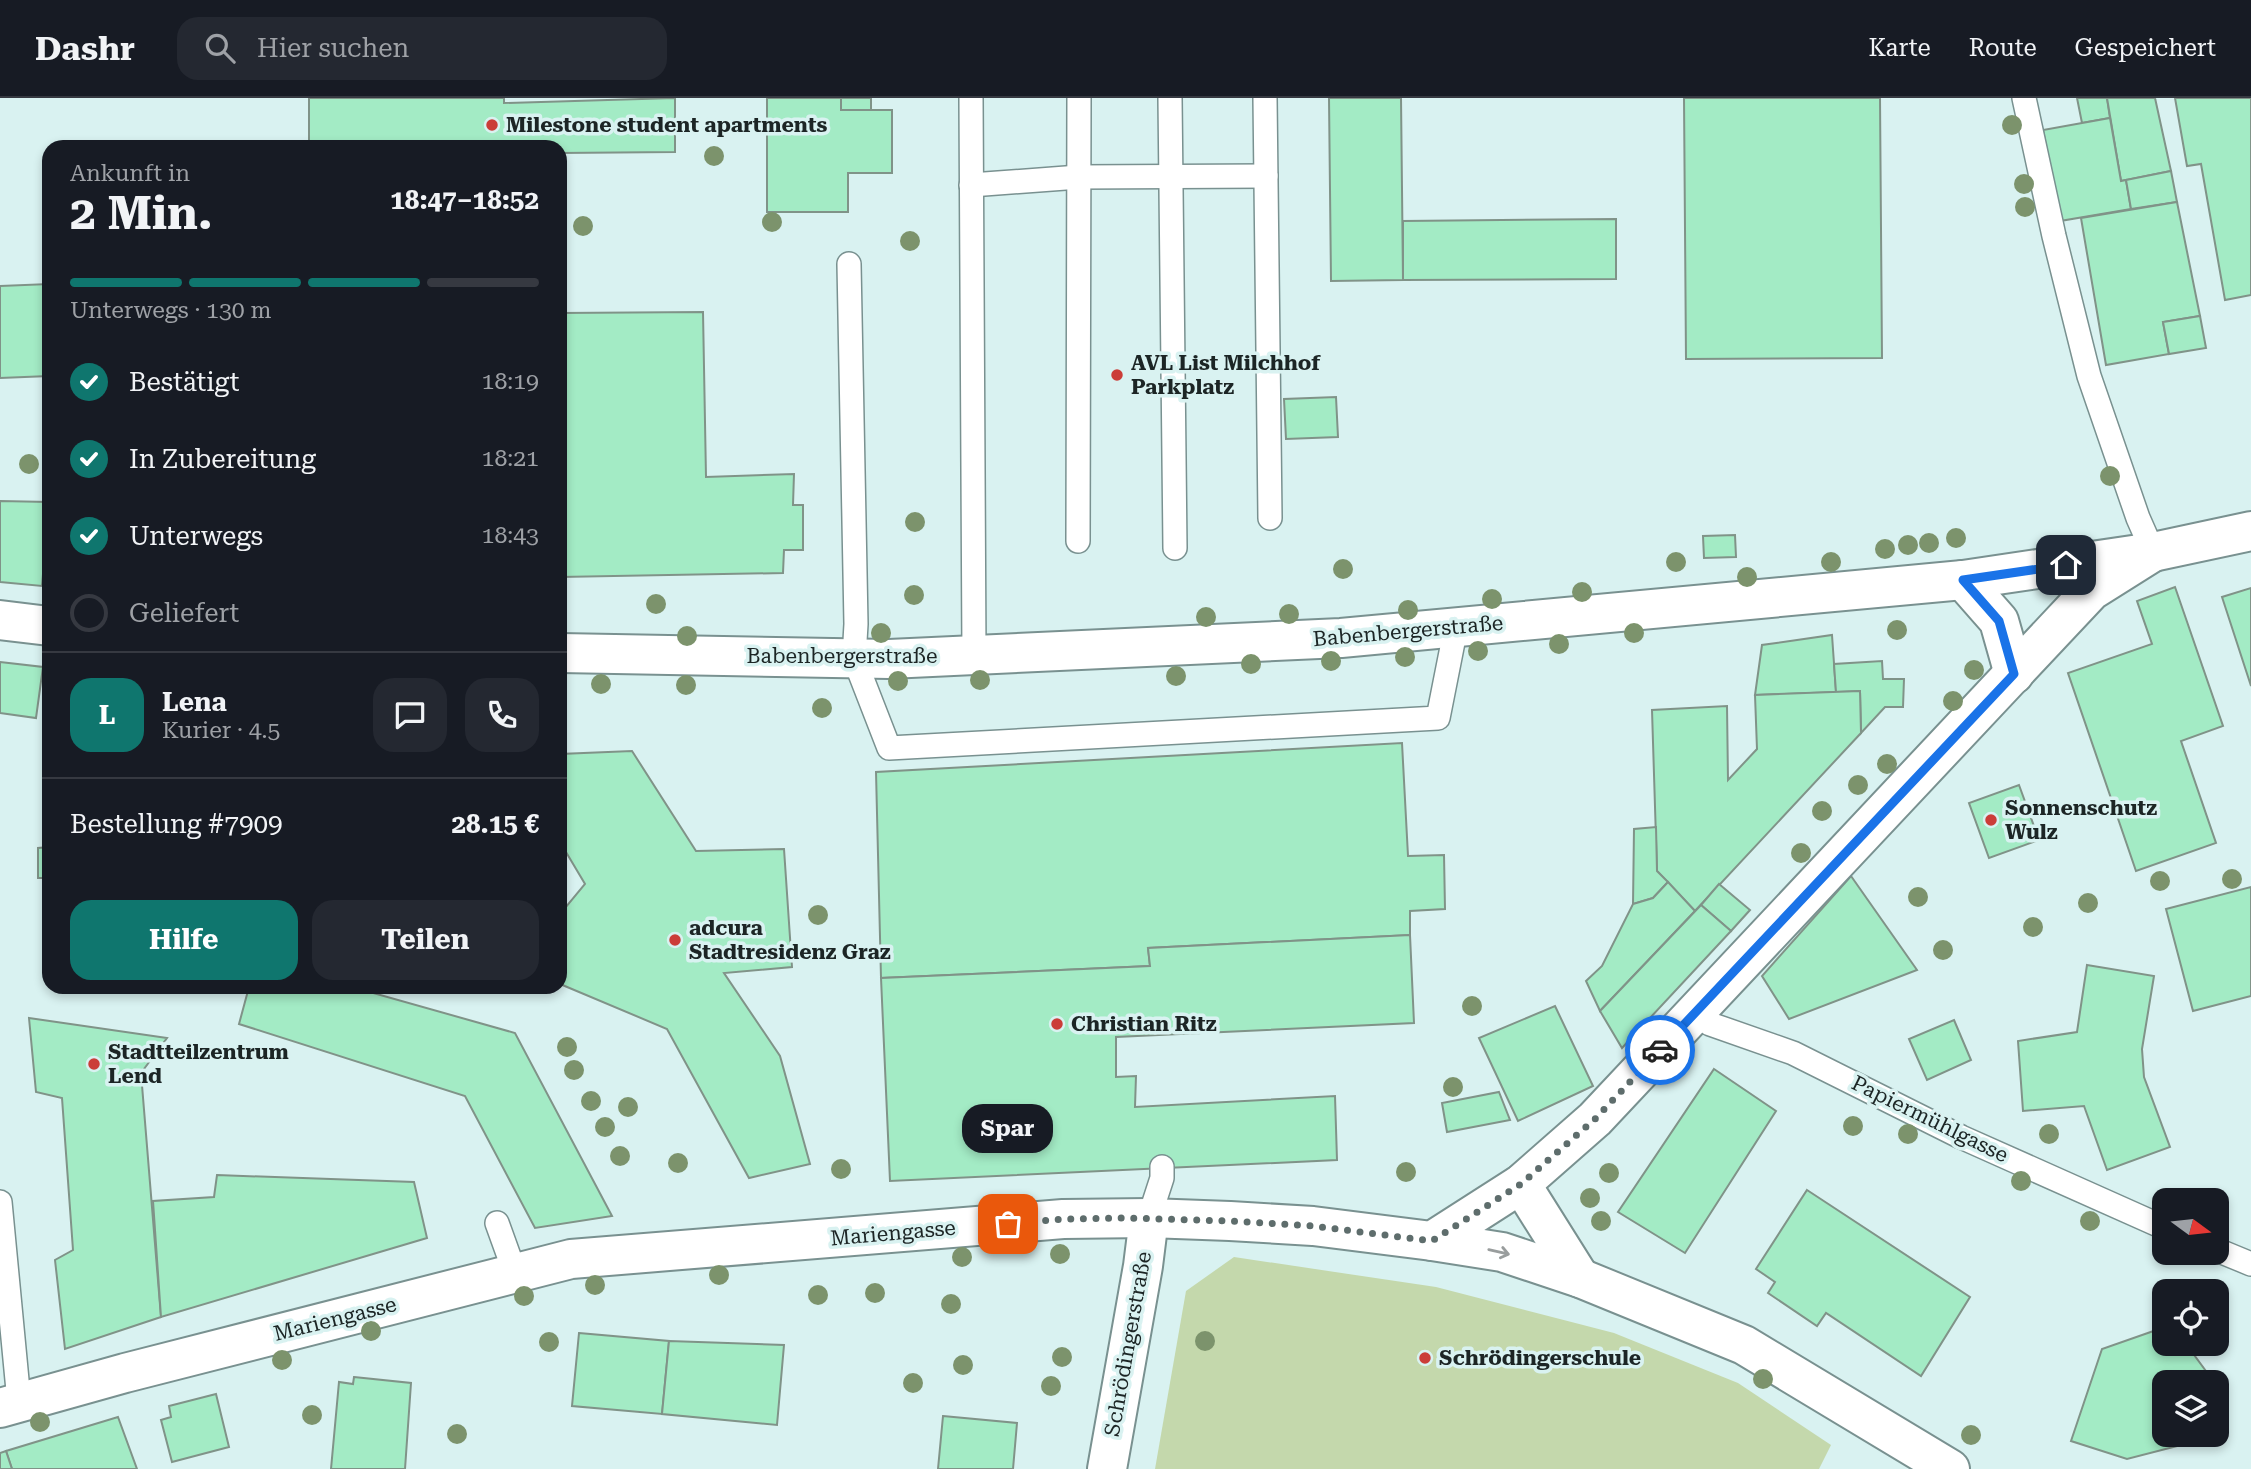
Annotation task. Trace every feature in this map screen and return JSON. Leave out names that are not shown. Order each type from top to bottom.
[{"type":"street","name":"Babenbergerstraße","points":[[567,653],[854,658],[1341,638],[1963,580],[2152,552],[2251,531]]},
{"type":"street","points":[[1432,1241],[1521,1184],[1595,1119],[2091,591],[2152,552]]},
{"type":"street","points":[[1963,580],[1999,621],[2014,674]]},
{"type":"street","points":[[0,620],[42,625]]},
{"type":"street","points":[[1521,1184],[1580,1278]]},
{"type":"street","name":"Mariengasse","points":[[10,1405],[571,1259],[1063,1219],[1149,1218],[1313,1226],[1432,1241]]},
{"type":"street","name":"Schrödingerstraße","points":[[1107,1469],[1149,1218]]},
{"type":"street","points":[[1432,1241],[1502,1252],[1580,1278],[1744,1345],[1950,1469]]},
{"type":"lane","points":[[971,98],[975,655]]},
{"type":"lane","points":[[1077,541],[1079,98]]},
{"type":"lane","points":[[1170,98],[1175,548]]},
{"type":"lane","points":[[1265,98],[1270,518]]},
{"type":"lane","points":[[2024,98],[2054,236],[2089,376],[2152,552]]},
{"type":"lane","points":[[971,185],[1079,177],[1266,176]]},
{"type":"lane","points":[[849,264],[856,624],[854,658],[889,748],[1438,718],[1456,627]]},
{"type":"lane","name":"Papiermühlgasse","points":[[1696,1011],[1710,1024],[1793,1053],[1961,1137],[2152,1222]]},
{"type":"lane","points":[[1149,1218],[1162,1178],[1162,1167]]},
{"type":"lane","name":"Mariengasse","points":[[0,1202],[10,1405]]},
{"type":"lane","points":[[497,1223],[515,1273]]},
{"type":"lane","points":[[2230,1255],[2251,1264]]},
{"type":"green space","name":"Schrödingerschule","points":[[1234,1257],[1436,1287],[1614,1333],[1738,1383],[1831,1445],[1819,1469],[1155,1469],[1186,1291]]},
{"type":"building","name":"Milestone student apartments","points":[[309,98],[504,98],[504,103],[675,98],[675,152],[567,153],[567,140],[309,140]]},
{"type":"building","points":[[767,98],[841,98],[841,110],[892,110],[892,173],[848,173],[848,212],[767,212]]},
{"type":"building","points":[[841,98],[871,98],[871,110],[841,110]]},
{"type":"building","points":[[1329,98],[1401,98],[1403,280],[1331,281]]},
{"type":"building","points":[[1684,98],[1880,98],[1882,358],[1686,359]]},
{"type":"building","points":[[2077,98],[2107,98],[2110,118],[2082,123]]},
{"type":"building","points":[[2107,98],[2155,98],[2171,171],[2121,181]]},
{"type":"building","points":[[2175,98],[2251,98],[2251,295],[2225,300],[2201,164],[2187,166]]},
{"type":"building","points":[[2110,118],[2121,181],[2126,180],[2131,209],[2060,221],[2043,130]]},
{"type":"building","points":[[2171,171],[2177,202],[2131,209],[2126,180]]},
{"type":"building","points":[[2177,202],[2200,316],[2163,322],[2169,354],[2106,365],[2081,218]]},
{"type":"building","points":[[1616,219],[1616,279],[1403,280],[1403,221]]},
{"type":"building","points":[[42,284],[42,376],[0,378],[0,286]]},
{"type":"building","points":[[703,312],[706,477],[794,474],[793,505],[803,505],[803,550],[784,550],[783,573],[567,577],[567,313]]},
{"type":"building","points":[[2200,316],[2206,348],[2169,354],[2163,322]]},
{"type":"building","points":[[1336,397],[1338,437],[1286,439],[1284,399]]},
{"type":"building","points":[[0,501],[42,502],[42,586],[0,582]]},
{"type":"building","points":[[1735,535],[1736,557],[1704,558],[1703,536]]},
{"type":"building","points":[[2175,587],[2223,726],[2181,741],[2216,843],[2136,871],[2068,673],[2152,644],[2137,601]]},
{"type":"building","points":[[2251,588],[2251,686],[2222,597]]},
{"type":"building","points":[[1832,635],[1836,692],[1755,695],[1762,645]]},
{"type":"building","points":[[1882,661],[1883,679],[1904,679],[1903,707],[1885,707],[1861,733],[1860,691],[1836,692],[1834,664]]},
{"type":"building","points":[[0,662],[42,667],[36,718],[0,713]]},
{"type":"building","points":[[1860,691],[1861,733],[1695,911],[1657,871],[1652,710],[1727,706],[1728,780],[1757,749],[1755,695]]},
{"type":"building","points":[[1402,743],[1408,856],[1444,855],[1445,909],[1410,911],[1410,935],[1148,948],[1150,966],[881,978],[876,772]]},
{"type":"building","name":"adcura Stadtresidenz Graz","points":[[632,751],[696,851],[784,849],[792,967],[724,973],[780,1056],[810,1164],[749,1178],[667,1029],[567,987],[567,906],[585,884],[567,854],[567,754]]},
{"type":"building","points":[[2019,785],[2039,840],[1989,858],[1969,803]]},
{"type":"building","points":[[1656,827],[1657,871],[1668,882],[1653,898],[1633,904],[1634,829]]},
{"type":"building","points":[[38,848],[42,848],[42,878],[38,878]]},
{"type":"building","points":[[1851,876],[1917,970],[1789,1019],[1762,976]]},
{"type":"building","points":[[1668,882],[1695,911],[1600,1011],[1586,981],[1602,966],[1633,904],[1653,898]]},
{"type":"building","points":[[1719,884],[1750,910],[1731,931],[1701,905]]},
{"type":"building","points":[[2251,887],[2251,996],[2193,1011],[2166,909]]},
{"type":"building","points":[[1701,905],[1731,931],[1622,1048],[1600,1011]]},
{"type":"building","points":[[1410,935],[1414,1023],[1116,1037],[1116,1077],[1136,1076],[1135,1107],[1335,1096],[1337,1160],[890,1181],[881,978],[1150,966],[1148,948]]},
{"type":"building","points":[[2087,965],[2154,976],[2142,1049],[2144,1077],[2170,1147],[2107,1170],[2084,1106],[2023,1111],[2018,1041],[2077,1032]]},
{"type":"building","points":[[247,994],[377,994],[515,1033],[612,1216],[535,1228],[465,1096],[239,1024]]},
{"type":"building","points":[[1555,1006],[1593,1086],[1518,1121],[1479,1038]]},
{"type":"building","points":[[29,1018],[167,1038],[141,1073],[161,1317],[65,1349],[55,1260],[73,1250],[62,1098],[36,1092]]},
{"type":"building","points":[[1954,1020],[1971,1060],[1927,1080],[1909,1039]]},
{"type":"building","points":[[1714,1069],[1776,1111],[1685,1253],[1618,1212]]},
{"type":"building","points":[[1499,1092],[1510,1120],[1447,1132],[1442,1103]]},
{"type":"building","points":[[217,1175],[414,1182],[427,1238],[161,1317],[153,1201],[214,1197]]},
{"type":"building","points":[[1807,1190],[1970,1297],[1921,1376],[1826,1313],[1817,1326],[1768,1293],[1775,1282],[1756,1269]]},
{"type":"building","points":[[2152,1332],[2152,1356],[2195,1356],[2205,1370],[2152,1370],[2152,1447],[2174,1447],[2127,1459],[2071,1441],[2102,1349]]},
{"type":"building","points":[[579,1333],[669,1341],[662,1414],[572,1406]]},
{"type":"building","points":[[669,1341],[784,1345],[777,1425],[662,1414]]},
{"type":"building","points":[[354,1377],[411,1383],[405,1469],[331,1469],[339,1382],[353,1384]]},
{"type":"building","points":[[216,1394],[229,1447],[172,1462],[161,1420],[171,1417],[169,1406]]},
{"type":"building","points":[[943,1416],[1017,1423],[1013,1469],[938,1469]]},
{"type":"building","points":[[118,1417],[137,1469],[12,1469],[6,1451]]},
{"type":"building","points":[[6,1451],[12,1469],[0,1469],[0,1453]]},
{"type":"way so far","points":[[1008,1224],[1063,1219],[1128,1218],[1230,1221],[1313,1226],[1432,1241],[1521,1184],[1595,1119],[1660,1050]]},
{"type":"place","name":"Milestone student apartments","points":[[492,125]]},
{"type":"place","name":"AVL List Milchhof Parkplatz","points":[[1117,375]]},
{"type":"place","name":"Sonnenschutz Wulz","points":[[1991,820]]},
{"type":"place","name":"adcura Stadtresidenz Graz","points":[[675,940]]},
{"type":"place","name":"Christian Ritz","points":[[1057,1024]]},
{"type":"place","name":"Stadtteilzentrum Lend","points":[[94,1064]]},
{"type":"place","name":"Spar","points":[[1008,1224]]},
{"type":"place","name":"Schrödingerschule","points":[[1425,1358]]},
{"type":"route","points":[[1660,1050],[2014,674],[1999,621],[1963,580],[2066,565]]}]
